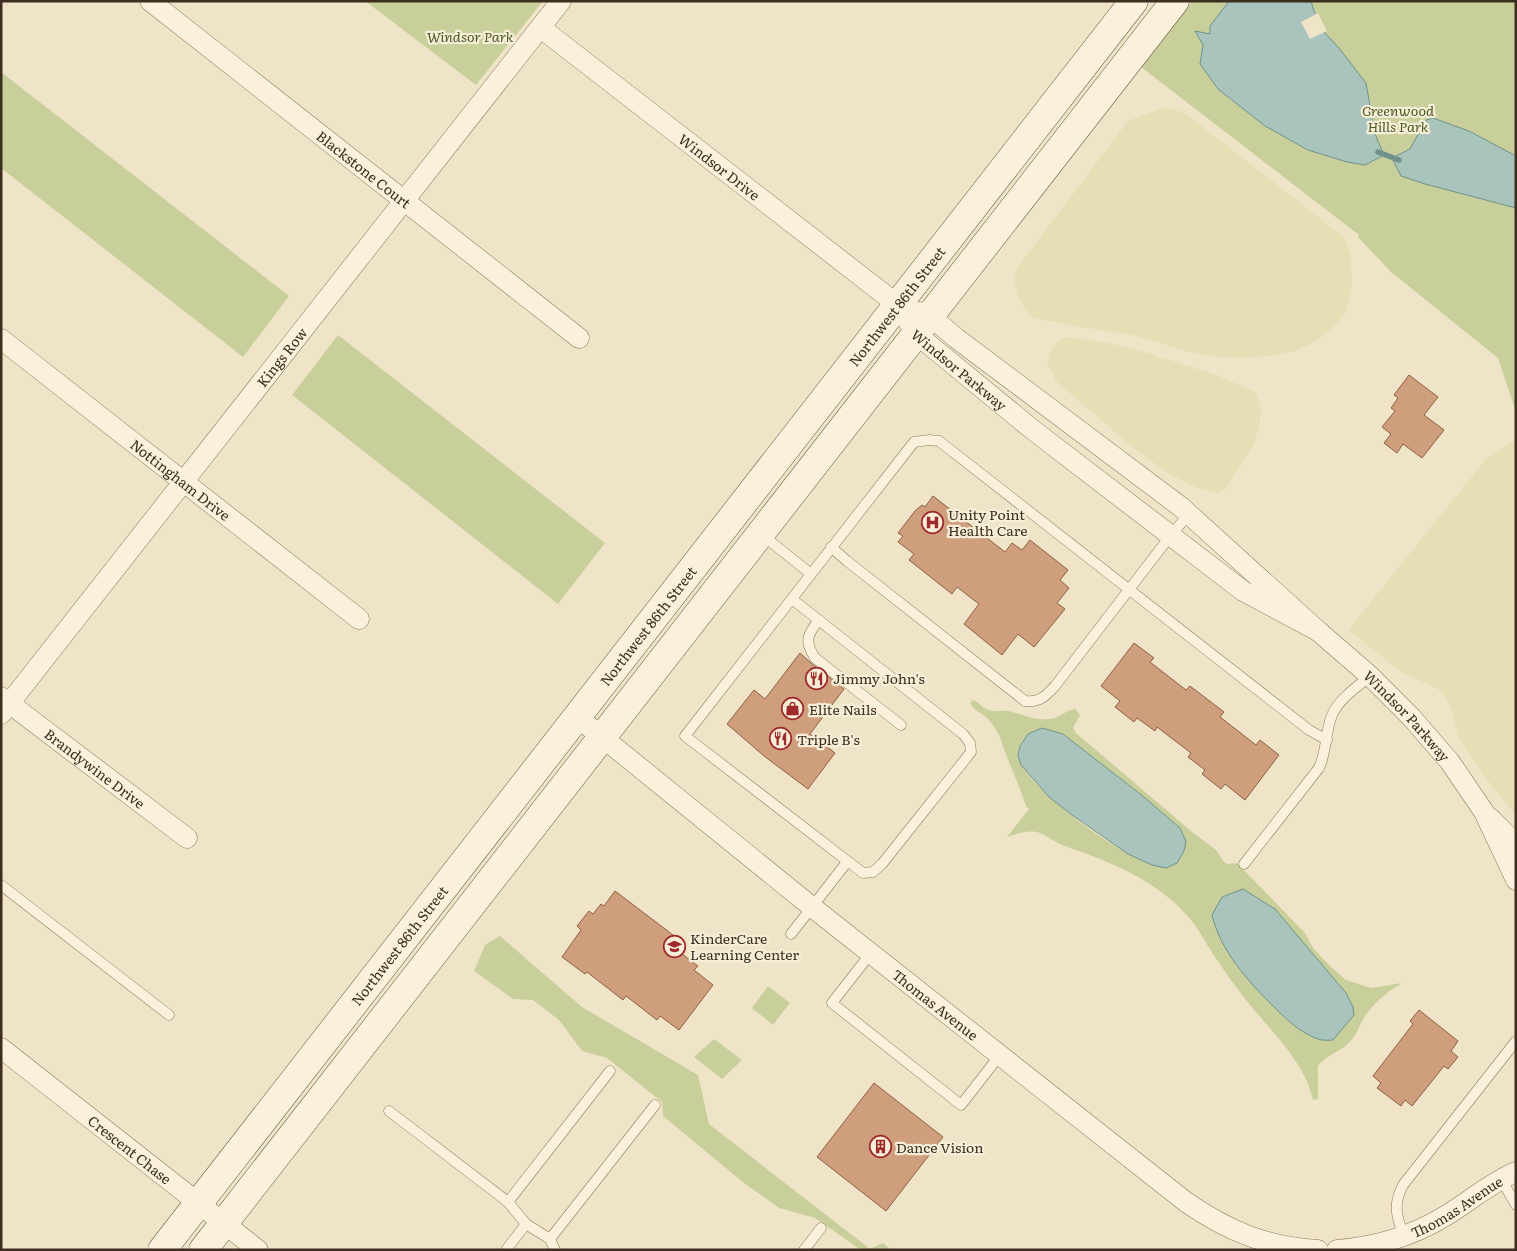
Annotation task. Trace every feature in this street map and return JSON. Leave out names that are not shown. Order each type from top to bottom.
[{"type":"main road","name":"Northwest 86th Street","points":[[162,1250],[1134,1]]},
{"type":"main road","points":[[203,1250],[1175,1]]},
{"type":"street","name":"Blackstone Court","points":[[150,1],[579,338]]},
{"type":"street","name":"Kings Row","points":[[4,705],[184,482],[561,1]]},
{"type":"street","name":"Windsor Drive","points":[[541,28],[898,305]]},
{"type":"street","name":"Windsor Parkway","points":[[898,305],[923,325],[1033,430],[1243,590],[1318,631]]},
{"type":"street","name":"Windsor Parkway","points":[[923,325],[956,338],[1189,514],[1370,676],[1412,718],[1450,762],[1484,812],[1516,880]]},
{"type":"street","name":"Nottingham Drive","points":[[1,339],[359,619]]},
{"type":"street","name":"Brandywine Drive","points":[[4,705],[187,838]]},
{"type":"street","name":"Thomas Avenue","points":[[576,716],[812,907],[1186,1202],[1210,1219],[1239,1233],[1269,1243],[1298,1249],[1318,1250]]},
{"type":"street","name":"Windsor Parkway","points":[[1484,812],[1516,846]]},
{"type":"street","name":"Crescent Chase","points":[[1,1048],[258,1250]]},
{"type":"street","name":"Thomas Avenue","points":[[1337,1250],[1360,1248],[1390,1241],[1419,1230],[1447,1215],[1477,1193],[1509,1176]]},
{"type":"lane","points":[[792,599],[963,734],[970,743],[971,752],[882,864],[872,872],[863,873],[685,736],[914,442],[939,441],[1309,730],[1327,740]]},
{"type":"lane","points":[[831,547],[1025,701],[1033,702],[1044,698],[1055,686],[1189,514]]},
{"type":"lane","points":[[761,534],[812,574]]},
{"type":"lane","points":[[819,620],[810,632],[807,640],[815,658],[901,725]]},
{"type":"lane","points":[[1244,864],[1319,768],[1324,756],[1332,714],[1343,699],[1370,676]]},
{"type":"lane","points":[[790,934],[847,862]]},
{"type":"lane","points":[[1,885],[169,1015]]},
{"type":"lane","points":[[871,954],[832,1003],[961,1105],[1000,1056]]},
{"type":"lane","points":[[1404,1236],[1396,1210],[1397,1198],[1403,1185],[1516,1042]]},
{"type":"lane","points":[[508,1202],[610,1071]]},
{"type":"lane","points":[[550,1239],[655,1105]]},
{"type":"lane","points":[[389,1111],[508,1202],[526,1224],[550,1239],[555,1250]]},
{"type":"lane","points":[[1509,1176],[1516,1205]]},
{"type":"lane","points":[[506,1250],[526,1224]]},
{"type":"lane","points":[[804,1250],[822,1228]]},
{"type":"shaded area","points":[[1165,107],[1185,113],[1344,237],[1351,256],[1352,284],[1346,312],[1332,328],[1315,342],[1295,351],[1270,356],[1215,357],[1185,351],[1137,336],[1034,318],[1026,311],[1018,297],[1014,277],[1018,267],[1128,121]]},
{"type":"shaded area","points":[[1069,337],[1114,344],[1151,354],[1213,374],[1256,392],[1261,407],[1260,422],[1255,442],[1226,488],[1216,493],[1198,488],[1168,473],[1136,450],[1056,381],[1047,363],[1049,354],[1060,339]]},
{"type":"shaded area","points":[[1516,440],[1516,815],[1470,756],[1458,735],[1451,708],[1442,691],[1403,673],[1348,630],[1487,458]]},
{"type":"green space","name":"Windsor Park","points":[[365,1],[543,1],[476,85]]},
{"type":"green space","name":"Greenwood Hills Park","points":[[1192,1],[1516,1],[1516,412],[1498,358],[1391,272],[1358,237],[1359,235],[1141,67]]},
{"type":"green space","points":[[1,72],[289,296],[243,357],[1,168]]},
{"type":"green space","points":[[338,335],[605,543],[558,604],[292,395]]},
{"type":"green space","points":[[973,700],[989,710],[1008,711],[1044,719],[1054,718],[1075,709],[1080,715],[1073,728],[1076,733],[1216,850],[1224,862],[1228,864],[1237,863],[1305,933],[1313,948],[1346,980],[1371,988],[1402,983],[1373,1006],[1349,1043],[1318,1066],[1318,1099],[1313,1100],[1309,1086],[1295,1060],[1237,989],[1193,923],[1165,895],[1150,884],[1119,867],[1060,844],[1041,834],[1029,832],[1007,837],[1029,809],[1026,806],[1000,736],[985,716],[973,708],[970,703]],"holes":[[[1042,728],[1063,734],[1144,797],[1180,828],[1177,863],[1166,867],[1152,865],[1131,855],[1082,823],[1038,785],[1023,768],[1018,755],[1022,741],[1033,732]],[[1256,989],[1320,1040],[1288,1021]]]},
{"type":"green space","points":[[500,936],[582,1007],[698,1075],[709,1124],[870,1249],[883,1243],[891,1250],[861,1250],[815,1218],[779,1208],[744,1183],[663,1116],[662,1102],[607,1058],[582,1051],[559,1020],[533,1000],[513,999],[474,971],[485,945]]},
{"type":"green space","points":[[768,986],[790,1003],[773,1025],[752,1008]]},
{"type":"green space","points":[[714,1039],[742,1060],[722,1079],[694,1057]]},
{"type":"water","points":[[1229,1],[1311,1],[1325,33],[1366,83],[1375,134],[1384,155],[1365,165],[1347,162],[1308,150],[1265,126],[1218,89],[1200,64],[1203,45],[1195,31],[1210,34],[1210,26]]},
{"type":"water","points":[[1433,118],[1469,131],[1516,156],[1516,208],[1401,176],[1392,158],[1410,149],[1426,120]]},
{"type":"water","points":[[1042,728],[1063,734],[1144,797],[1180,828],[1186,841],[1184,851],[1177,863],[1166,868],[1152,865],[1128,854],[1049,797],[1021,765],[1018,755],[1020,746],[1028,734]]},
{"type":"water","points":[[1243,889],[1275,909],[1346,993],[1353,1007],[1354,1015],[1333,1040],[1322,1040],[1312,1036],[1300,1030],[1289,1021],[1255,987],[1229,954],[1216,929],[1212,915],[1222,897]]},
{"type":"pier","points":[[1318,13],[1327,31],[1310,39],[1301,22]]},
{"type":"building","points":[[1409,375],[1438,397],[1424,415],[1444,430],[1422,458],[1403,444],[1397,453],[1384,443],[1391,434],[1382,427],[1395,411],[1391,408],[1398,398],[1394,395]]},
{"type":"building","points":[[933,496],[1005,552],[1012,543],[1022,550],[1030,540],[1068,570],[1060,580],[1069,588],[1057,603],[1065,609],[1034,647],[1018,634],[1002,655],[964,624],[979,604],[957,587],[952,594],[909,560],[914,554],[898,542],[903,536],[898,533],[915,511],[922,505],[925,507]]},
{"type":"building","points":[[1134,643],[1154,658],[1150,662],[1186,690],[1190,686],[1224,712],[1220,717],[1256,745],[1260,740],[1279,755],[1245,800],[1225,784],[1221,789],[1202,774],[1205,770],[1188,757],[1191,753],[1157,727],[1155,731],[1137,718],[1134,722],[1115,707],[1120,701],[1101,686]]},
{"type":"building","points":[[800,653],[844,689],[810,734],[835,753],[808,789],[764,756],[727,724],[754,690],[765,699]]},
{"type":"building","points":[[615,891],[673,935],[666,942],[698,966],[694,970],[713,985],[679,1030],[660,1016],[657,1020],[626,996],[623,1000],[587,972],[585,974],[562,957],[581,930],[577,926],[589,911],[593,914],[601,904],[604,906]]},
{"type":"building","points":[[1419,1010],[1458,1041],[1451,1051],[1458,1057],[1448,1069],[1444,1066],[1412,1106],[1405,1100],[1401,1106],[1377,1088],[1381,1083],[1373,1076],[1413,1024],[1410,1021]]},
{"type":"building","name":"Dance Vision","points":[[874,1083],[943,1137],[886,1211],[817,1157]]},
{"type":"waterway","points":[[1378,152],[1399,160]]},
{"type":"place","name":"Unity Point Health Care","points":[[932,522]]},
{"type":"place","name":"Jimmy John's","points":[[817,678]]},
{"type":"place","name":"Elite Nails","points":[[793,709]]},
{"type":"place","name":"Triple B's","points":[[781,739]]},
{"type":"place","name":"KinderCare Learning Center","points":[[674,946]]},
{"type":"place","name":"Dance Vision","points":[[880,1147]]}]
